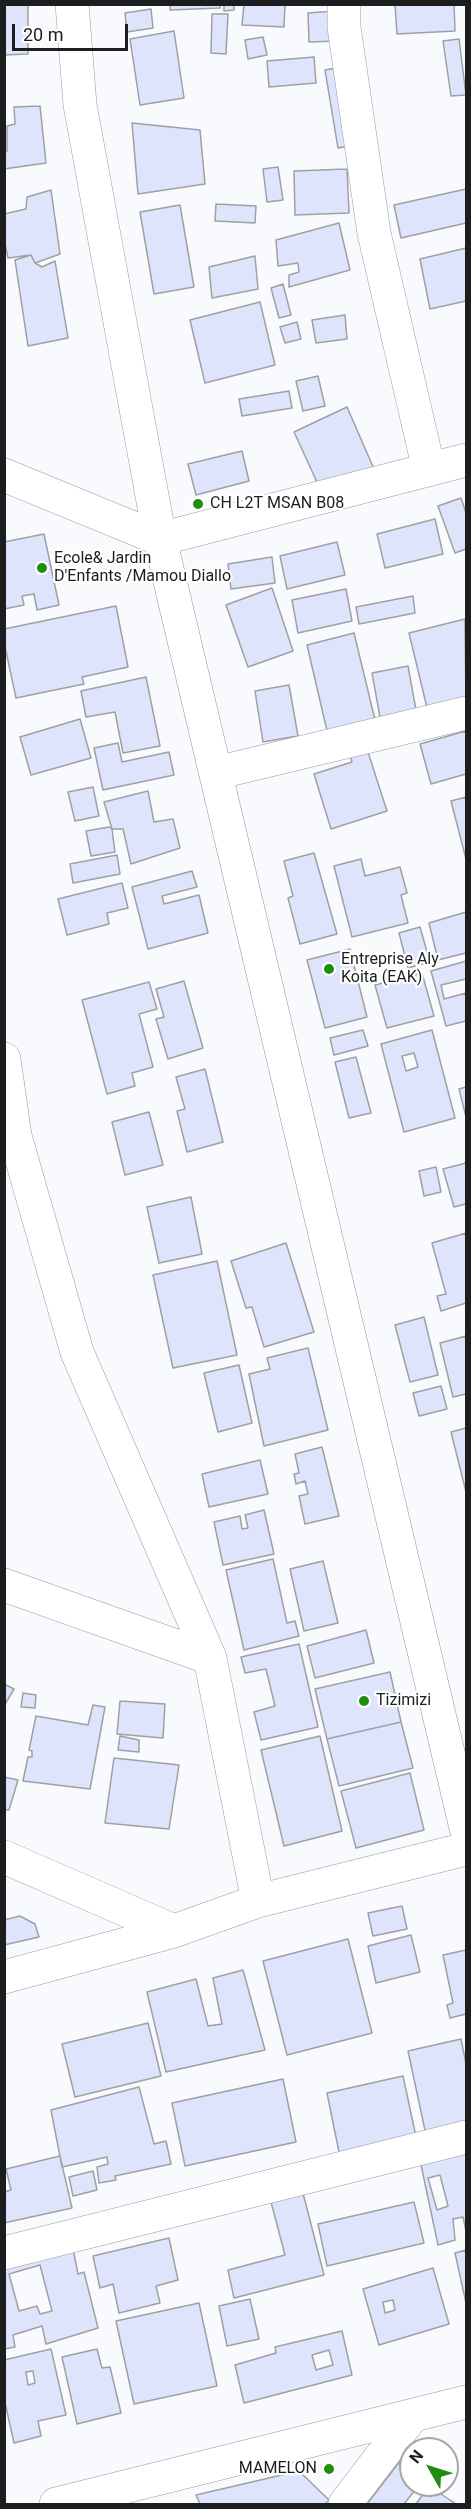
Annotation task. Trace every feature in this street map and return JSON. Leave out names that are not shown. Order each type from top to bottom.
[{"type":"street","points":[[72,4],[80,105],[160,539],[466,1828]]},
{"type":"street","points":[[344,4],[344,27],[374,233],[429,470]]},
{"type":"street","points":[[4,474],[160,539],[466,460]]},
{"type":"street","points":[[216,773],[466,713]]},
{"type":"street","points":[[4,1059],[15,1136],[77,1352],[210,1658],[258,1901]]},
{"type":"street","points":[[4,1585],[210,1658]]},
{"type":"street","points":[[4,1977],[174,1931],[258,1901],[466,1849]]},
{"type":"street","points":[[4,1857],[174,1931]]},
{"type":"street","points":[[4,2253],[466,2136]]},
{"type":"street","points":[[56,2505],[466,2402]]},
{"type":"street","points":[[345,2505],[412,2416]]},
{"type":"building","points":[[4,4],[28,4],[28,54],[4,55]]},
{"type":"building","points":[[170,4],[220,4],[220,8],[170,10]]},
{"type":"building","points":[[224,4],[234,4],[234,10],[224,11]]},
{"type":"building","points":[[244,4],[285,4],[284,27],[242,25]]},
{"type":"building","points":[[454,4],[455,31],[397,34],[395,5]]},
{"type":"building","points":[[151,9],[153,28],[127,32],[125,13]]},
{"type":"building","points":[[336,11],[338,41],[309,42],[308,13]]},
{"type":"building","points":[[212,14],[228,14],[226,54],[211,53]]},
{"type":"building","points":[[174,31],[184,98],[140,105],[130,39]]},
{"type":"building","points":[[263,37],[267,55],[248,59],[245,40]]},
{"type":"building","points":[[459,39],[466,95],[451,96],[443,41]]},
{"type":"building","points":[[314,57],[316,83],[269,87],[267,61]]},
{"type":"building","points":[[348,66],[360,144],[338,148],[325,70]]},
{"type":"building","points":[[40,106],[46,163],[4,169],[7,126],[15,124],[14,107]]},
{"type":"building","points":[[132,123],[200,130],[205,184],[138,194]]},
{"type":"building","points":[[278,167],[283,200],[267,202],[263,169]]},
{"type":"building","points":[[347,169],[349,213],[295,215],[294,171]]},
{"type":"building","points":[[466,189],[466,223],[401,238],[394,205]]},
{"type":"building","points":[[51,190],[60,254],[35,263],[31,255],[8,258],[4,239],[4,214],[26,209],[27,197]]},
{"type":"building","points":[[216,204],[256,206],[255,223],[215,221]]},
{"type":"building","points":[[180,205],[194,287],[154,294],[140,212]]},
{"type":"building","points":[[339,223],[350,270],[289,287],[289,275],[299,272],[298,263],[278,266],[276,240]]},
{"type":"building","points":[[466,248],[466,301],[430,309],[420,259]]},
{"type":"building","points":[[31,255],[35,263],[42,267],[55,261],[68,338],[28,346],[15,260]]},
{"type":"building","points":[[255,256],[258,289],[212,298],[209,267]]},
{"type":"building","points":[[283,284],[291,315],[279,318],[271,288]]},
{"type":"building","points":[[260,302],[275,365],[205,383],[190,320]]},
{"type":"building","points":[[345,315],[347,339],[316,343],[312,320]]},
{"type":"building","points":[[297,322],[301,339],[285,343],[280,327]]},
{"type":"building","points":[[318,376],[325,406],[303,411],[296,381]]},
{"type":"building","points":[[289,391],[292,408],[242,416],[239,399]]},
{"type":"building","points":[[347,407],[374,469],[322,493],[294,432]]},
{"type":"building","points":[[242,451],[249,481],[196,495],[188,464]]},
{"type":"building","points":[[461,498],[466,513],[466,549],[455,553],[438,506]]},
{"type":"building","points":[[435,519],[443,554],[385,568],[377,534]]},
{"type":"building","points":[[44,534],[59,605],[37,610],[34,594],[22,596],[24,605],[4,609],[4,542]]},
{"type":"building","points":[[337,542],[345,575],[287,589],[280,556]]},
{"type":"building","points":[[272,557],[275,583],[231,589],[228,564]]},
{"type":"building","points":[[272,588],[293,651],[248,667],[226,605]]},
{"type":"building","points":[[346,589],[352,621],[298,633],[292,600]]},
{"type":"building","points":[[413,596],[415,613],[359,624],[356,607]]},
{"type":"building","points":[[116,606],[128,667],[82,677],[84,684],[16,698],[4,642],[4,629]]},
{"type":"building","points":[[465,619],[466,706],[429,716],[409,633]]},
{"type":"building","points":[[354,633],[376,724],[328,735],[307,645]]},
{"type":"building","points":[[408,666],[416,710],[380,717],[372,673]]},
{"type":"building","points":[[146,677],[160,746],[123,753],[115,712],[86,717],[81,691]]},
{"type":"building","points":[[289,685],[298,736],[263,742],[255,691]]},
{"type":"building","points":[[80,719],[91,758],[31,775],[20,737]]},
{"type":"building","points":[[466,731],[466,774],[431,784],[420,744]]},
{"type":"building","points":[[118,743],[122,762],[169,752],[174,775],[103,790],[94,748]]},
{"type":"building","points":[[367,749],[387,811],[331,829],[314,774],[352,762],[350,754]]},
{"type":"building","points":[[93,787],[99,816],[75,821],[68,792]]},
{"type":"building","points":[[148,791],[154,822],[173,819],[180,848],[131,864],[123,829],[112,829],[104,802]]},
{"type":"building","points":[[466,797],[466,859],[451,801]]},
{"type":"building","points":[[109,827],[112,829],[115,852],[91,856],[86,831]]},
{"type":"building","points":[[314,853],[337,934],[300,944],[288,898],[293,896],[284,861]]},
{"type":"building","points":[[117,855],[120,874],[73,883],[70,864]]},
{"type":"building","points":[[361,859],[365,876],[400,867],[407,893],[401,895],[408,923],[352,937],[334,866]]},
{"type":"building","points":[[192,871],[197,887],[162,896],[164,904],[199,895],[208,933],[148,949],[132,887]]},
{"type":"building","points":[[122,883],[128,908],[107,913],[109,924],[67,935],[58,899]]},
{"type":"building","points":[[466,912],[466,953],[438,960],[429,923]]},
{"type":"building","points":[[420,927],[430,962],[408,968],[399,933]]},
{"type":"building","points":[[350,949],[367,1017],[325,1028],[307,960]]},
{"type":"building","points":[[466,961],[466,979],[441,985],[444,999],[466,993],[466,1021],[446,1026],[431,971]]},
{"type":"building","points":[[422,973],[434,1016],[387,1028],[375,985]]},
{"type":"building","points":[[184,981],[203,1048],[168,1059],[156,1019],[164,1017],[156,989]]},
{"type":"building","points":[[149,982],[157,1009],[139,1014],[153,1067],[132,1073],[135,1086],[107,1094],[82,1000]]},
{"type":"building","points":[[363,1030],[368,1046],[334,1055],[330,1038]]},
{"type":"building","points":[[432,1030],[455,1118],[404,1132],[381,1044]],"holes":[[[414,1053],[418,1067],[406,1071],[402,1056]]]},
{"type":"building","points":[[356,1057],[371,1113],[349,1118],[335,1062]]},
{"type":"building","points":[[205,1069],[223,1142],[187,1152],[177,1111],[185,1109],[176,1077]]},
{"type":"building","points":[[466,1087],[466,1117],[459,1089]]},
{"type":"building","points":[[149,1112],[163,1165],[125,1175],[112,1122]]},
{"type":"building","points":[[466,1163],[466,1204],[454,1207],[443,1169]]},
{"type":"building","points":[[436,1167],[441,1192],[424,1196],[419,1171]]},
{"type":"building","points":[[191,1197],[202,1254],[159,1263],[147,1207]]},
{"type":"building","points":[[466,1233],[466,1303],[441,1311],[437,1296],[446,1294],[432,1243]]},
{"type":"building","points":[[286,1243],[314,1332],[264,1347],[252,1307],[246,1308],[231,1261]]},
{"type":"building","points":[[217,1261],[237,1355],[173,1368],[153,1275]]},
{"type":"building","points":[[424,1317],[438,1375],[410,1382],[395,1325]]},
{"type":"building","points":[[466,1336],[466,1394],[453,1397],[440,1343]]},
{"type":"building","points":[[308,1348],[328,1430],[264,1446],[249,1374],[270,1369],[267,1358]]},
{"type":"building","points":[[239,1365],[252,1423],[218,1432],[204,1373]]},
{"type":"building","points":[[441,1386],[447,1409],[419,1416],[413,1393]]},
{"type":"building","points":[[466,1428],[466,1492],[451,1432]]},
{"type":"building","points":[[322,1447],[339,1516],[305,1524],[299,1496],[308,1494],[305,1481],[296,1484],[294,1474],[299,1473],[295,1454]]},
{"type":"building","points":[[260,1460],[268,1494],[209,1507],[202,1474]]},
{"type":"building","points":[[264,1510],[274,1554],[223,1565],[214,1522],[240,1516],[242,1529],[248,1528],[245,1515]]},
{"type":"building","points":[[273,1559],[287,1623],[295,1621],[299,1636],[244,1650],[226,1570]]},
{"type":"building","points":[[323,1561],[338,1623],[304,1631],[290,1569]]},
{"type":"building","points":[[366,1630],[374,1663],[315,1678],[307,1646]]},
{"type":"building","points":[[299,1644],[318,1727],[261,1740],[254,1712],[275,1706],[266,1669],[245,1673],[241,1657]]},
{"type":"building","points":[[390,1672],[401,1722],[327,1739],[315,1689]]},
{"type":"building","points":[[4,1684],[14,1689],[4,1706]]},
{"type":"building","points":[[23,1693],[36,1695],[35,1708],[21,1707]]},
{"type":"building","points":[[120,1701],[165,1704],[163,1738],[117,1734]]},
{"type":"building","points":[[93,1705],[105,1707],[90,1789],[23,1781],[28,1757],[32,1757],[32,1751],[29,1750],[36,1716],[88,1725]]},
{"type":"building","points":[[401,1722],[413,1768],[339,1786],[327,1739]]},
{"type":"building","points":[[120,1736],[139,1740],[139,1752],[118,1750]]},
{"type":"building","points":[[320,1736],[342,1831],[284,1846],[261,1750]]},
{"type":"building","points":[[114,1758],[179,1765],[169,1829],[105,1823]]},
{"type":"building","points":[[410,1773],[424,1830],[356,1848],[341,1791]]},
{"type":"building","points":[[4,1777],[18,1780],[9,1810],[4,1810]]},
{"type":"building","points":[[402,1906],[407,1929],[373,1936],[368,1913]]},
{"type":"building","points":[[20,1916],[35,1924],[39,1937],[4,1945],[4,1920]]},
{"type":"building","points":[[411,1935],[420,1972],[376,1983],[368,1946]]},
{"type":"building","points":[[348,1939],[372,2033],[287,2055],[263,1961]]},
{"type":"building","points":[[466,1950],[466,2014],[450,2018],[447,2005],[453,2003],[443,1955]]},
{"type":"building","points":[[243,1970],[265,2050],[166,2072],[147,1992],[196,1979],[208,2026],[222,2024],[213,1978]]},
{"type":"building","points":[[148,2023],[161,2076],[75,2097],[62,2044]]},
{"type":"building","points":[[461,2039],[466,2064],[466,2126],[426,2135],[408,2051]]},
{"type":"building","points":[[403,2076],[418,2146],[341,2162],[327,2093]]},
{"type":"building","points":[[283,2079],[296,2142],[185,2166],[172,2103]]},
{"type":"building","points":[[139,2087],[154,2144],[166,2141],[171,2164],[115,2176],[116,2180],[99,2183],[97,2167],[108,2164],[107,2157],[62,2167],[51,2110]]},
{"type":"building","points":[[466,2147],[466,2231],[463,2217],[453,2219],[455,2240],[438,2245],[420,2160]],"holes":[[[440,2175],[448,2206],[437,2210],[428,2178]]]},
{"type":"building","points":[[60,2156],[72,2208],[4,2223],[4,2192],[11,2190],[6,2169]]},
{"type":"building","points":[[93,2171],[97,2190],[73,2196],[69,2177]]},
{"type":"building","points":[[303,2193],[324,2275],[234,2298],[228,2270],[285,2255],[271,2202]]},
{"type":"building","points":[[414,2202],[424,2243],[327,2266],[318,2224]]},
{"type":"building","points":[[169,2238],[178,2280],[156,2286],[160,2303],[119,2313],[113,2284],[100,2288],[93,2256]]},
{"type":"building","points":[[72,2244],[78,2274],[84,2272],[98,2328],[46,2344],[42,2326],[13,2335],[15,2347],[4,2349],[4,2263]],"holes":[[[40,2265],[52,2311],[40,2314],[37,2306],[19,2311],[9,2274]]]},
{"type":"building","points":[[466,2250],[466,2303],[455,2253]]},
{"type":"building","points":[[433,2268],[449,2324],[379,2345],[363,2289]],"holes":[[[393,2300],[395,2310],[385,2313],[383,2302]]]},
{"type":"building","points":[[250,2299],[259,2339],[227,2346],[219,2306]]},
{"type":"building","points":[[199,2303],[217,2386],[134,2404],[116,2321]]},
{"type":"building","points":[[342,2331],[352,2375],[244,2403],[235,2365],[276,2353],[275,2347]],"holes":[[[329,2350],[333,2365],[316,2370],[312,2355]]]},
{"type":"building","points":[[51,2349],[66,2415],[38,2421],[41,2436],[14,2443],[4,2398],[4,2360]],"holes":[[[33,2371],[35,2383],[28,2385],[26,2372]]]},
{"type":"building","points":[[97,2349],[102,2368],[110,2367],[121,2413],[77,2424],[62,2357]]},
{"type":"building","points":[[399,2462],[399,2497],[410,2497],[404,2504],[367,2504]]},
{"type":"building","points":[[299,2471],[329,2500],[325,2504],[200,2504],[196,2495]]},
{"type":"building","points":[[421,2497],[446,2497],[456,2504],[416,2504]]},
{"type":"place","name":"CH L2T MSAN B08","points":[[198,504]]},
{"type":"place","name":"Ecole& Jardin D'Enfants /Mamou Diallo","points":[[42,568]]},
{"type":"place","name":"Entreprise Aly Koita (EAK)","points":[[329,969]]},
{"type":"place","name":"Tizimizi","points":[[364,1701]]},
{"type":"place","name":"MAMELON","points":[[329,2469]]}]
